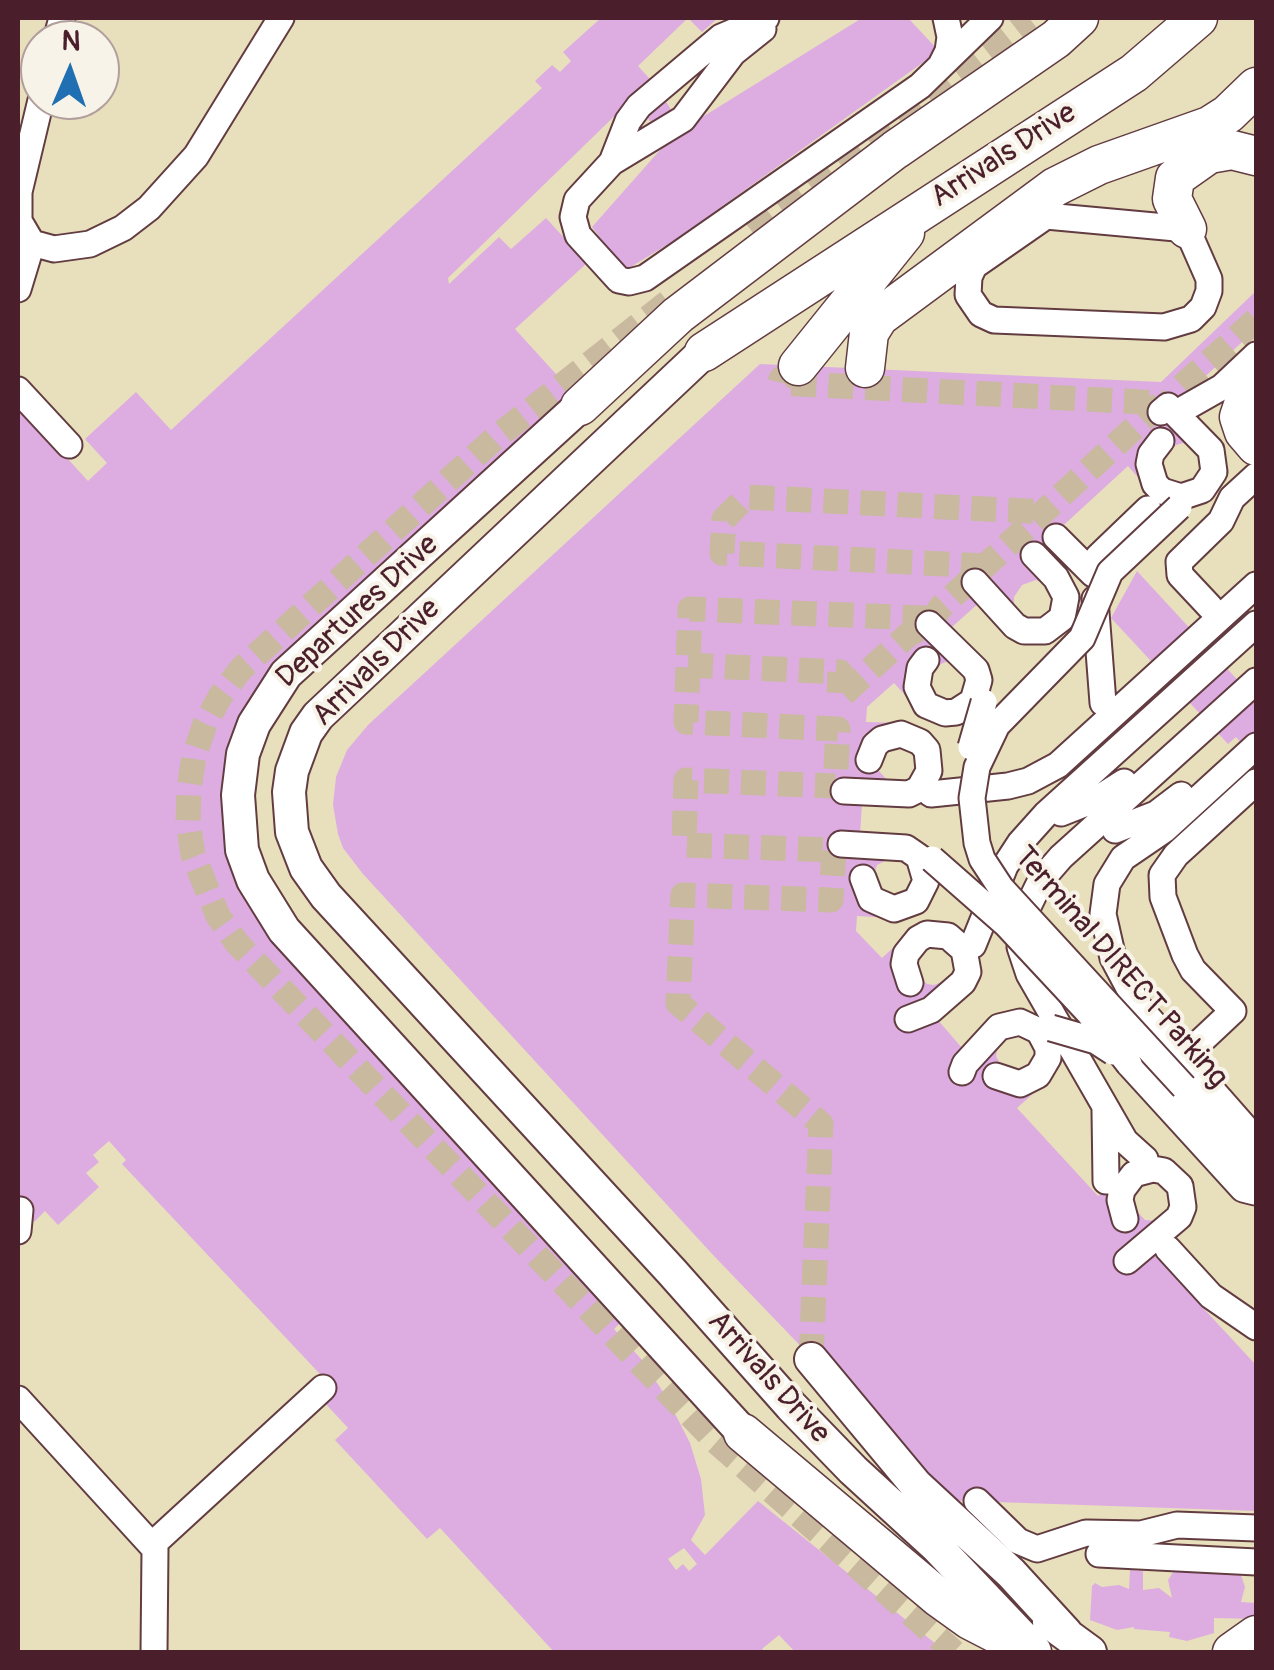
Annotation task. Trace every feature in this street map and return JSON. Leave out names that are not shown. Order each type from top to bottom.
[{"type":"highway","name":"Departures Drive","points":[[580,406],[678,315],[895,150],[1056,39],[1079,18]]},
{"type":"highway","name":"Arrivals Drive","points":[[704,352],[1134,73],[1198,18]]},
{"type":"highway","points":[[1046,216],[1112,187],[1209,126],[1256,87]]},
{"type":"highway","points":[[864,368],[869,333],[880,317],[1055,188],[1098,165],[1209,126]]},
{"type":"highway","points":[[1187,229],[1172,199],[1175,178],[1209,154],[1232,150],[1256,156]]},
{"type":"highway","points":[[798,366],[929,204]]},
{"type":"highway","points":[[1256,383],[1246,396],[1240,417],[1244,432],[1256,446]]},
{"type":"highway","points":[[744,1433],[912,1576],[970,1620],[1035,1652]]},
{"type":"highway","points":[[1233,1652],[1256,1638]]},
{"type":"main road","name":"Arrivals Drive","points":[[704,352],[318,716],[292,771],[292,832],[306,868],[326,896],[791,1406],[853,1470],[937,1546],[1035,1652]]},
{"type":"main road","name":"Departures Drive","points":[[580,406],[286,674],[254,724],[243,754],[238,795],[242,850],[252,880],[284,930],[744,1433]]},
{"type":"main road","points":[[811,1359],[916,1485],[1011,1573],[1078,1643]]},
{"type":"main road","name":"Arrivals Drive","points":[[937,1546],[1078,1643]]},
{"type":"lane","points":[[36,120],[19,192],[19,221],[32,242],[54,249],[90,244],[123,228],[150,208],[196,156],[281,18]]},
{"type":"lane","points":[[612,162],[639,106],[721,36],[766,18]]},
{"type":"lane","points":[[780,18],[733,53],[683,119],[612,162],[578,200],[574,226],[619,280],[638,281],[920,86],[990,18]]},
{"type":"lane","points":[[938,68],[948,51],[946,18]]},
{"type":"lane","points":[[1046,216],[1187,229],[1206,268],[1209,291],[1199,311],[1185,322],[1149,328],[994,320],[981,314],[968,295],[968,278],[974,266],[1046,216]]},
{"type":"lane","points":[[18,289],[32,242]]},
{"type":"lane","points":[[1210,374],[1256,334]]},
{"type":"lane","points":[[1161,440],[1149,464],[1155,484],[1181,498],[1202,490],[1214,472],[1210,450],[1168,406],[1173,410],[1222,388],[1256,355]]},
{"type":"lane","points":[[18,390],[68,445]]},
{"type":"lane","points":[[1210,607],[1180,575],[1179,562],[1217,525],[1232,498],[1256,476]]},
{"type":"lane","name":"Terminal DIRECT Parking","points":[[1179,507],[1110,572],[1082,638],[997,725],[978,766],[972,798],[977,843],[990,872],[1012,901],[1184,1087],[1256,1184]]},
{"type":"lane","points":[[1104,703],[1093,574],[1098,557],[1148,509]]},
{"type":"lane","points":[[1056,538],[1093,574]]},
{"type":"lane","points":[[975,582],[1016,626],[1024,631],[1044,631],[1062,618],[1066,598],[1056,578],[1034,555]]},
{"type":"lane","points":[[997,788],[1021,778],[1256,565]]},
{"type":"lane","points":[[1028,781],[1058,765],[1256,585]]},
{"type":"lane","points":[[973,945],[1005,866],[1057,788],[1256,606]]},
{"type":"lane","points":[[926,660],[917,678],[926,705],[945,713],[956,712],[973,700],[979,680],[976,670],[930,624]]},
{"type":"lane","points":[[1027,836],[1256,624]]},
{"type":"lane","points":[[1027,836],[1082,800],[1256,642]]},
{"type":"lane","points":[[1145,1159],[1126,1141],[1023,960],[1022,919],[1042,880],[1082,822],[1256,662]]},
{"type":"lane","points":[[1042,880],[1070,849],[1256,681]]},
{"type":"lane","points":[[984,702],[963,770],[959,813],[975,876],[1006,924]]},
{"type":"lane","points":[[1115,830],[1256,704]]},
{"type":"lane","points":[[1070,849],[1170,804],[1256,727]]},
{"type":"lane","points":[[844,791],[909,794],[918,789],[930,771],[926,750],[920,742],[901,734],[882,739],[869,760]]},
{"type":"lane","points":[[1256,746],[1164,830],[1132,850],[1117,866],[1106,884],[1103,914],[1106,937],[1139,1008],[1256,1140]]},
{"type":"lane","points":[[931,794],[1028,781],[1060,772],[1097,750]]},
{"type":"lane","points":[[1183,1058],[1233,1012],[1193,970],[1163,897],[1164,869],[1174,844],[1187,827],[1256,764]]},
{"type":"lane","points":[[1061,813],[1124,782]]},
{"type":"lane","points":[[1164,869],[1256,782]]},
{"type":"lane","points":[[1132,850],[1187,827]]},
{"type":"lane","points":[[841,844],[906,848],[919,858],[926,881],[916,901],[894,910],[871,899],[862,878]]},
{"type":"lane","points":[[932,858],[1006,924],[1089,1013],[1145,1082]]},
{"type":"lane","points":[[908,1019],[931,1010],[964,982],[968,972],[964,950],[948,936],[927,934],[918,939],[906,954],[904,964],[910,983]]},
{"type":"lane","points":[[962,1072],[999,1027],[1020,1022],[1039,1031],[1048,1048],[1044,1068],[1038,1075],[1020,1084],[996,1076]]},
{"type":"lane","points":[[1051,1028],[1096,1041],[1193,1119],[1256,1184]]},
{"type":"lane","points":[[1105,1106],[1106,1181]]},
{"type":"lane","points":[[1125,1219],[1120,1200],[1122,1190],[1134,1174],[1153,1169],[1164,1171],[1180,1186],[1183,1207],[1179,1218],[1127,1261]]},
{"type":"lane","points":[[1168,1249],[1212,1296],[1256,1328]]},
{"type":"lane","points":[[152,1544],[322,1388]]},
{"type":"lane","points":[[18,1400],[152,1544],[157,1556],[154,1652]]},
{"type":"lane","points":[[976,1501],[1018,1541],[1037,1549],[1086,1533],[1142,1534],[1177,1525]]},
{"type":"lane","points":[[1146,1507],[1165,1522],[1177,1525],[1256,1528]]},
{"type":"lane","points":[[1100,1554],[1256,1562]]},
{"type":"building","points":[[601,18],[688,18],[638,66],[650,79],[646,83],[665,100],[683,129],[862,18],[908,18],[939,51],[675,240],[624,271],[592,227],[668,141],[631,100],[448,278],[449,284],[499,237],[511,249],[546,218],[587,263],[515,329],[576,396],[269,680],[237,860],[627,1316],[614,1329],[642,1360],[667,1398],[690,1443],[701,1479],[705,1515],[691,1540],[705,1555],[758,1501],[946,1652],[795,1652],[779,1635],[762,1649],[765,1652],[554,1652],[440,1528],[427,1539],[335,1440],[348,1428],[323,1401],[335,1390],[122,1164],[126,1160],[109,1141],[93,1155],[99,1162],[86,1173],[99,1187],[58,1225],[45,1211],[34,1222],[18,1206],[18,404],[88,481],[107,463],[85,439],[136,392],[171,430],[542,88],[535,81],[552,65],[560,72],[571,61],[563,52]],"holes":[[[684,1548],[697,1564],[689,1571],[683,1564],[676,1570],[668,1559]]]},
{"type":"building","points":[[688,18],[718,18],[702,32]]},
{"type":"building","points":[[1256,291],[1256,329],[1179,401],[1219,446],[1223,457],[1222,479],[1211,495],[1192,505],[1169,504],[1152,493],[1128,466],[1041,546],[1065,573],[1075,593],[1074,614],[1063,632],[1045,641],[1022,640],[980,602],[952,627],[976,653],[987,673],[986,694],[974,713],[956,722],[934,721],[924,716],[894,683],[867,707],[866,722],[901,723],[921,730],[935,745],[940,767],[934,786],[920,800],[898,806],[862,804],[860,835],[907,839],[917,844],[929,857],[936,882],[930,899],[916,914],[894,918],[857,916],[856,931],[882,958],[909,933],[927,924],[948,925],[964,935],[974,949],[975,976],[963,995],[937,1019],[962,1048],[991,1021],[1009,1013],[1029,1014],[1046,1023],[1057,1045],[1055,1066],[1045,1083],[1017,1108],[1098,1196],[1126,1170],[1145,1160],[1156,1159],[1176,1167],[1189,1181],[1194,1201],[1188,1223],[1154,1255],[1256,1365],[1256,1511],[938,1500],[839,1386],[714,1256],[363,874],[343,848],[338,834],[333,805],[336,777],[347,750],[368,725],[760,364],[1161,382]],"holes":[[[1183,443],[1202,455],[1204,470],[1196,482],[1182,487],[1164,477],[1160,464],[1170,447]],[[1036,580],[1053,589],[1057,602],[1053,615],[1035,623],[1021,618],[1014,597],[1022,585]],[[948,661],[966,673],[968,687],[960,700],[946,704],[934,699],[926,682],[930,669]],[[893,743],[907,744],[918,754],[917,775],[905,784],[891,784],[878,770],[879,756]],[[895,856],[909,861],[916,874],[908,894],[894,899],[881,895],[873,877],[877,865]],[[936,943],[949,947],[957,965],[952,978],[934,985],[916,974],[915,959],[923,947]],[[1010,1033],[1024,1033],[1038,1047],[1034,1066],[1023,1074],[1003,1069],[996,1056],[999,1042]],[[1147,1180],[1167,1184],[1174,1197],[1171,1212],[1159,1221],[1145,1220],[1132,1206],[1135,1187]]]},
{"type":"building","points":[[1137,571],[1256,700],[1256,759],[1236,737],[1228,744],[1111,618]]},
{"type":"building","points":[[1214,1566],[1240,1572],[1245,1587],[1241,1602],[1256,1603],[1256,1619],[1214,1618],[1214,1633],[1187,1641],[1169,1637],[1170,1632],[1134,1627],[1117,1630],[1090,1620],[1095,1583],[1129,1589],[1130,1570],[1143,1571],[1143,1590],[1159,1588],[1172,1598],[1168,1580],[1176,1568],[1202,1567],[1207,1572]]},
{"type":"tunnel","points":[[754,234],[1029,18]]},
{"type":"tunnel","points":[[668,302],[494,439],[241,669],[205,724],[194,756],[188,822],[193,855],[218,916],[237,943],[714,1440],[954,1652]]},
{"type":"tunnel","points":[[1182,386],[1256,320]]},
{"type":"tunnel","points":[[798,366],[780,383],[1161,403],[941,607],[929,624],[908,635],[839,698]]},
{"type":"tunnel","points":[[986,566],[722,553],[724,519],[746,497],[1046,512]]},
{"type":"tunnel","points":[[811,1359],[821,1124],[678,1003],[683,895],[831,900],[834,850],[684,845],[686,780],[835,786],[838,729],[686,722],[690,609],[923,618],[929,624]]},
{"type":"tunnel","points":[[688,665],[840,672],[839,704]]}]
